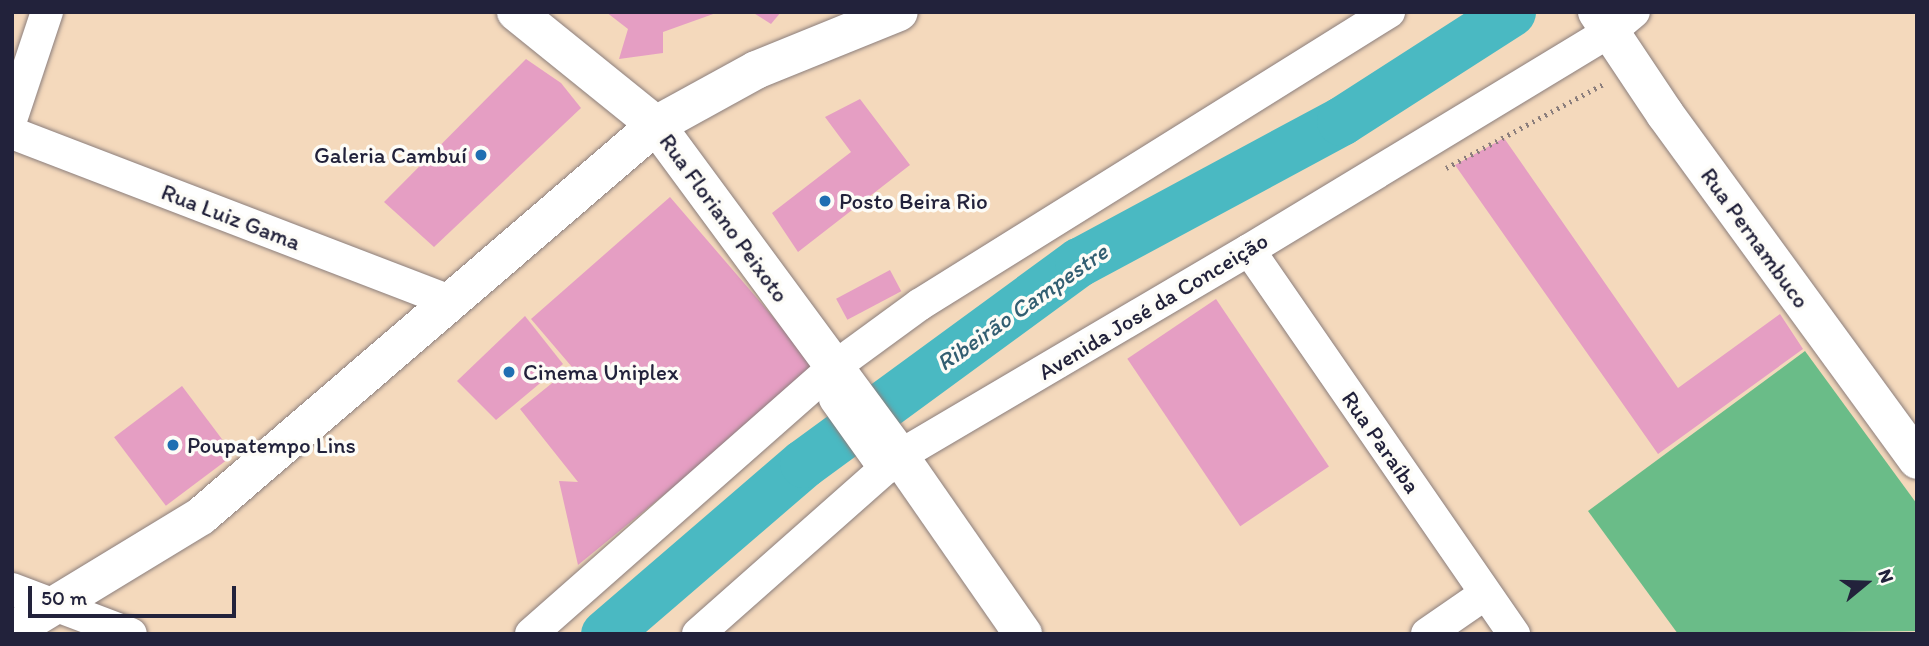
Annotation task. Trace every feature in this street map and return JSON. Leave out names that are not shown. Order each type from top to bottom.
[{"type":"main road","name":"Rua Floriano Peixoto","points":[[516,12],[656,125],[832,380],[1023,634]]},
{"type":"main road","points":[[12,631],[56,608],[201,516],[656,125],[756,70],[899,12]]},
{"type":"main road","name":"Rua Pernambuco","points":[[1611,19],[1665,114],[1917,460]]},
{"type":"street","points":[[12,117],[47,12]]},
{"type":"street","points":[[531,634],[919,305],[1389,12]]},
{"type":"street","name":"Avenida José da Conceição","points":[[698,634],[888,457],[1249,250],[1611,19]]},
{"type":"street","name":"Rua Luiz Gama","points":[[12,133],[449,301]]},
{"type":"street","name":"Rua Paraíba","points":[[1249,250],[1514,634]]},
{"type":"street","points":[[12,589],[56,608],[131,634]]},
{"type":"street","points":[[1427,634],[1485,594]]},
{"type":"path","points":[[1442,170],[1608,82]]},
{"type":"green space","points":[[1805,351],[1917,504],[1917,631],[1678,634],[1588,511]]},
{"type":"building","points":[[606,12],[716,13],[663,32],[663,53],[619,59],[628,29]]},
{"type":"building","points":[[752,12],[781,12],[771,24]]},
{"type":"building","name":"Galeria Cambuí","points":[[526,59],[561,83],[581,108],[434,247],[384,202]]},
{"type":"building","points":[[860,99],[910,165],[798,252],[772,213],[851,152],[825,117]]},
{"type":"building","points":[[1504,138],[1678,388],[1780,314],[1803,349],[1658,454],[1455,165]]},
{"type":"building","points":[[670,197],[818,369],[578,565],[559,481],[578,482],[520,409],[572,367],[531,319]]},
{"type":"building","points":[[890,270],[901,291],[847,320],[836,299]]},
{"type":"building","points":[[1216,299],[1329,466],[1240,526],[1127,359]]},
{"type":"building","name":"Cinema Uniplex","points":[[525,316],[563,364],[496,420],[457,381]]},
{"type":"building","name":"Poupatempo Lins","points":[[182,386],[234,455],[166,506],[114,437]]},
{"type":"waterway","name":"Ribeirão Campestre","points":[[605,634],[804,463],[1079,262],[1341,121],[1511,12]]},
{"type":"place","name":"Galeria Cambuí","points":[[481,155]]},
{"type":"place","name":"Posto Beira Rio","points":[[825,201]]},
{"type":"place","name":"Cinema Uniplex","points":[[509,372]]},
{"type":"place","name":"Poupatempo Lins","points":[[173,445]]}]
